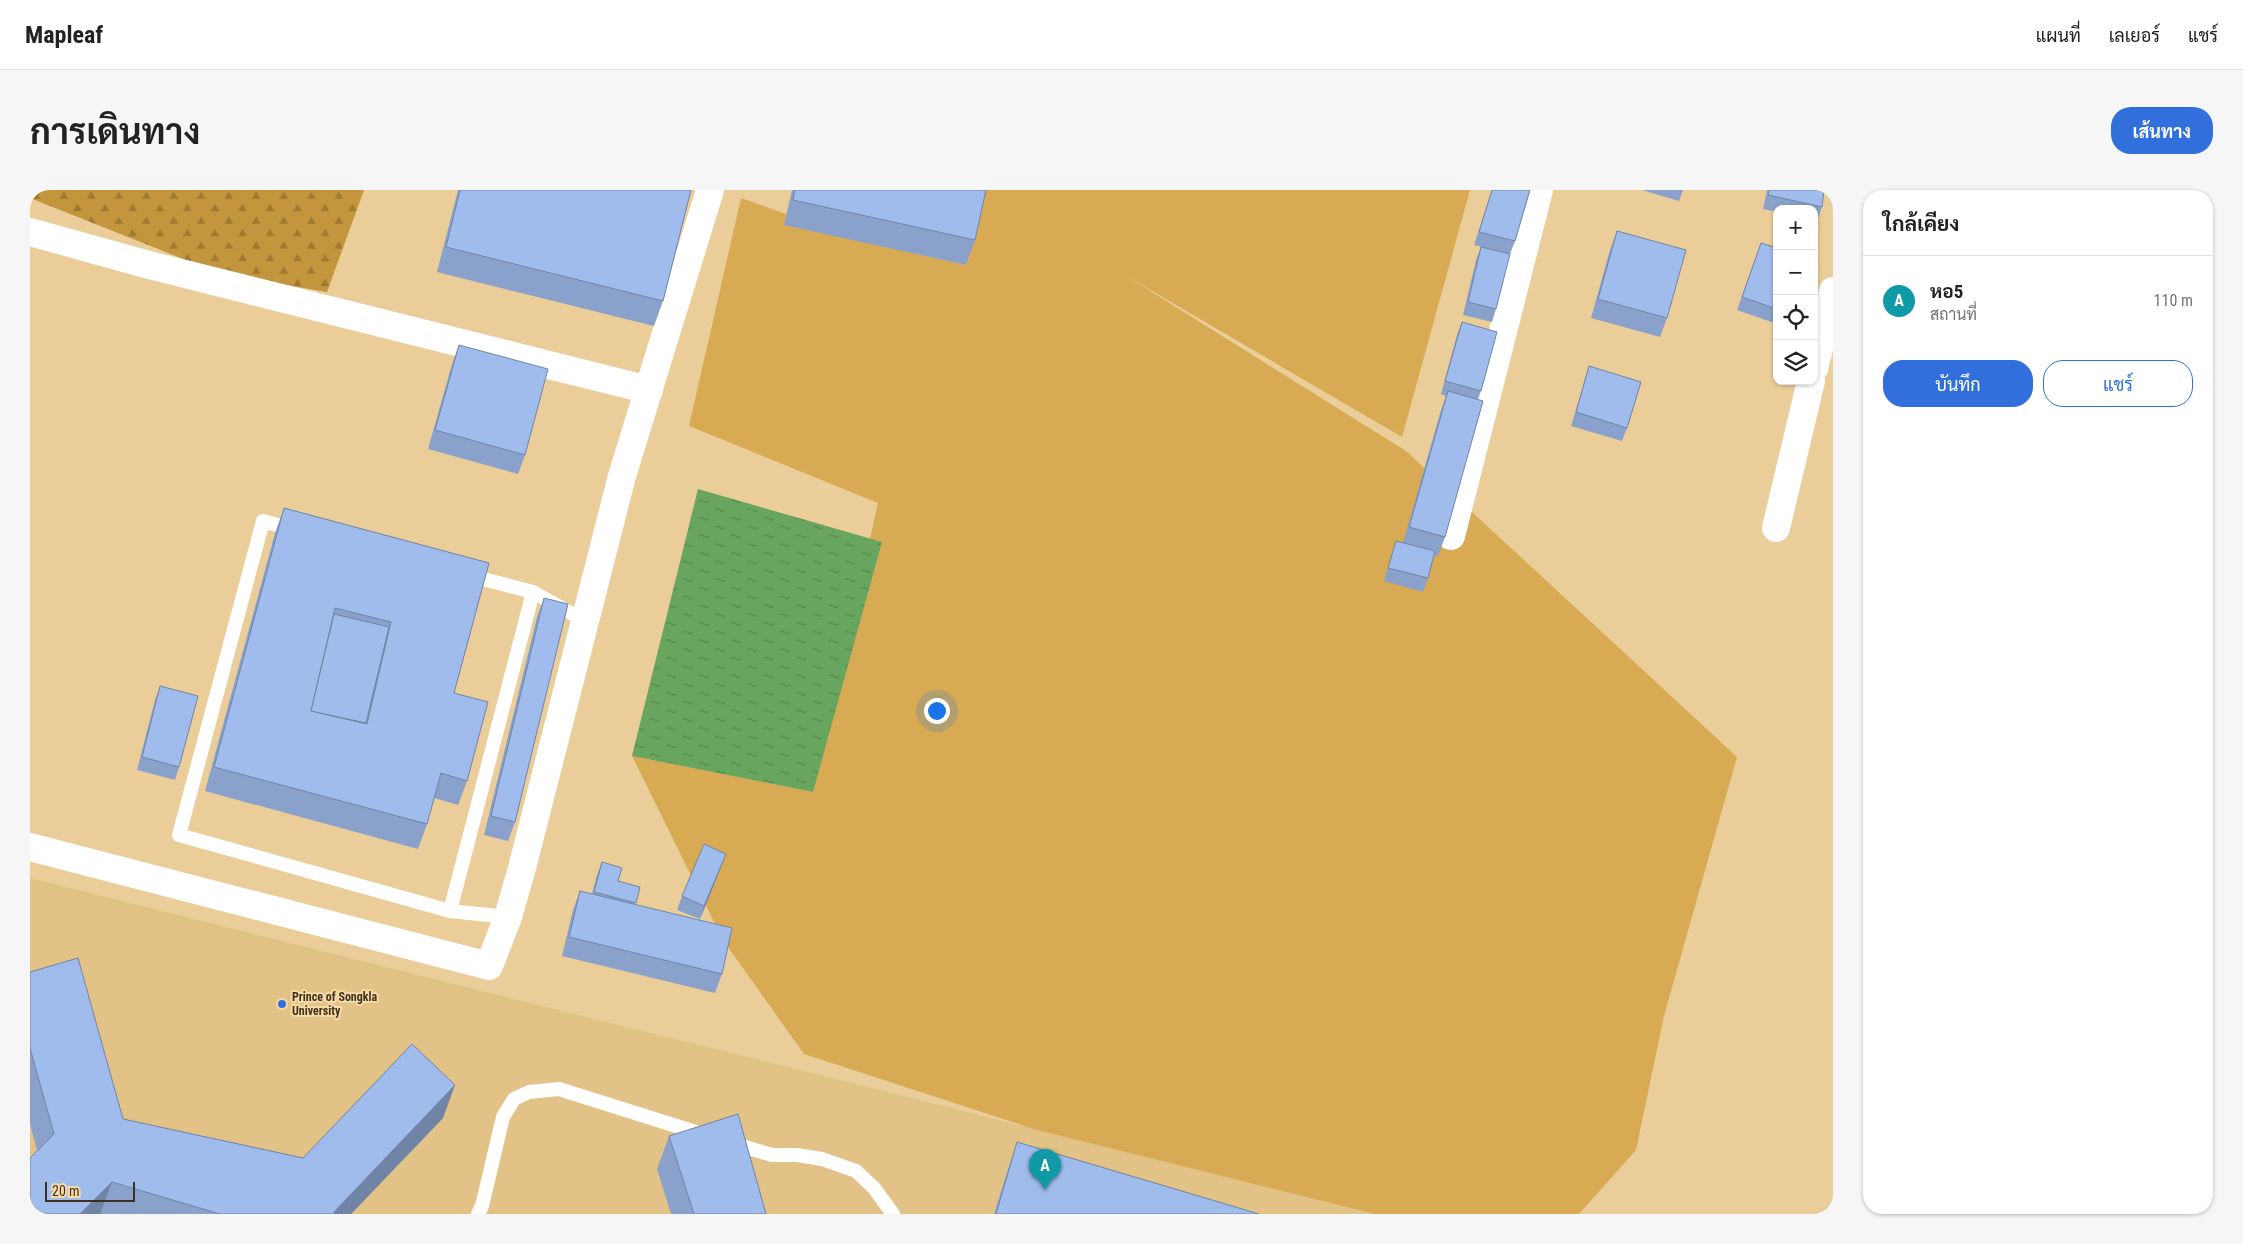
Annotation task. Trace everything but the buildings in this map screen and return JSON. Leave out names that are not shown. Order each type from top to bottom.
[{"type":"street","points":[[30,847],[489,966],[508,917],[622,476],[710,190]]},
{"type":"street","points":[[1452,536],[1539,190]]},
{"type":"street","points":[[30,232],[149,265],[649,390]]},
{"type":"street","points":[[1818,353],[1833,292]]},
{"type":"street","points":[[1776,528],[1810,385]]},
{"type":"lane","points":[[311,534],[263,521],[179,835],[450,911],[508,917]]},
{"type":"lane","points":[[456,572],[533,592],[585,621]]},
{"type":"lane","points":[[450,911],[533,592]]},
{"type":"lane","points":[[478,1214],[482,1206],[503,1117],[510,1105],[514,1099],[529,1092],[559,1089],[664,1124],[772,1155],[811,1156],[856,1171],[874,1188],[893,1214]]},
{"type":"shaded area","points":[[983,190],[1470,190],[1402,437],[1128,277],[1406,451],[1737,757],[1664,1016],[1636,1150],[1579,1214],[1375,1214],[1037,1130],[804,1054],[723,940],[632,756],[813,792],[878,503],[689,426],[741,198],[868,243],[966,265]]},
{"type":"shaded area","name":"Prince of Songkla University","points":[[30,878],[1375,1214],[30,1214]]},
{"type":"green space","points":[[30,190],[364,190],[327,292],[221,274],[30,198]]},
{"type":"water","points":[[698,489],[882,542],[813,792],[632,756]]},
{"type":"place","name":"Prince of Songkla University","points":[[282,1004]]},
{"type":"place","name":"หอ5","points":[[1045,1190]]}]
